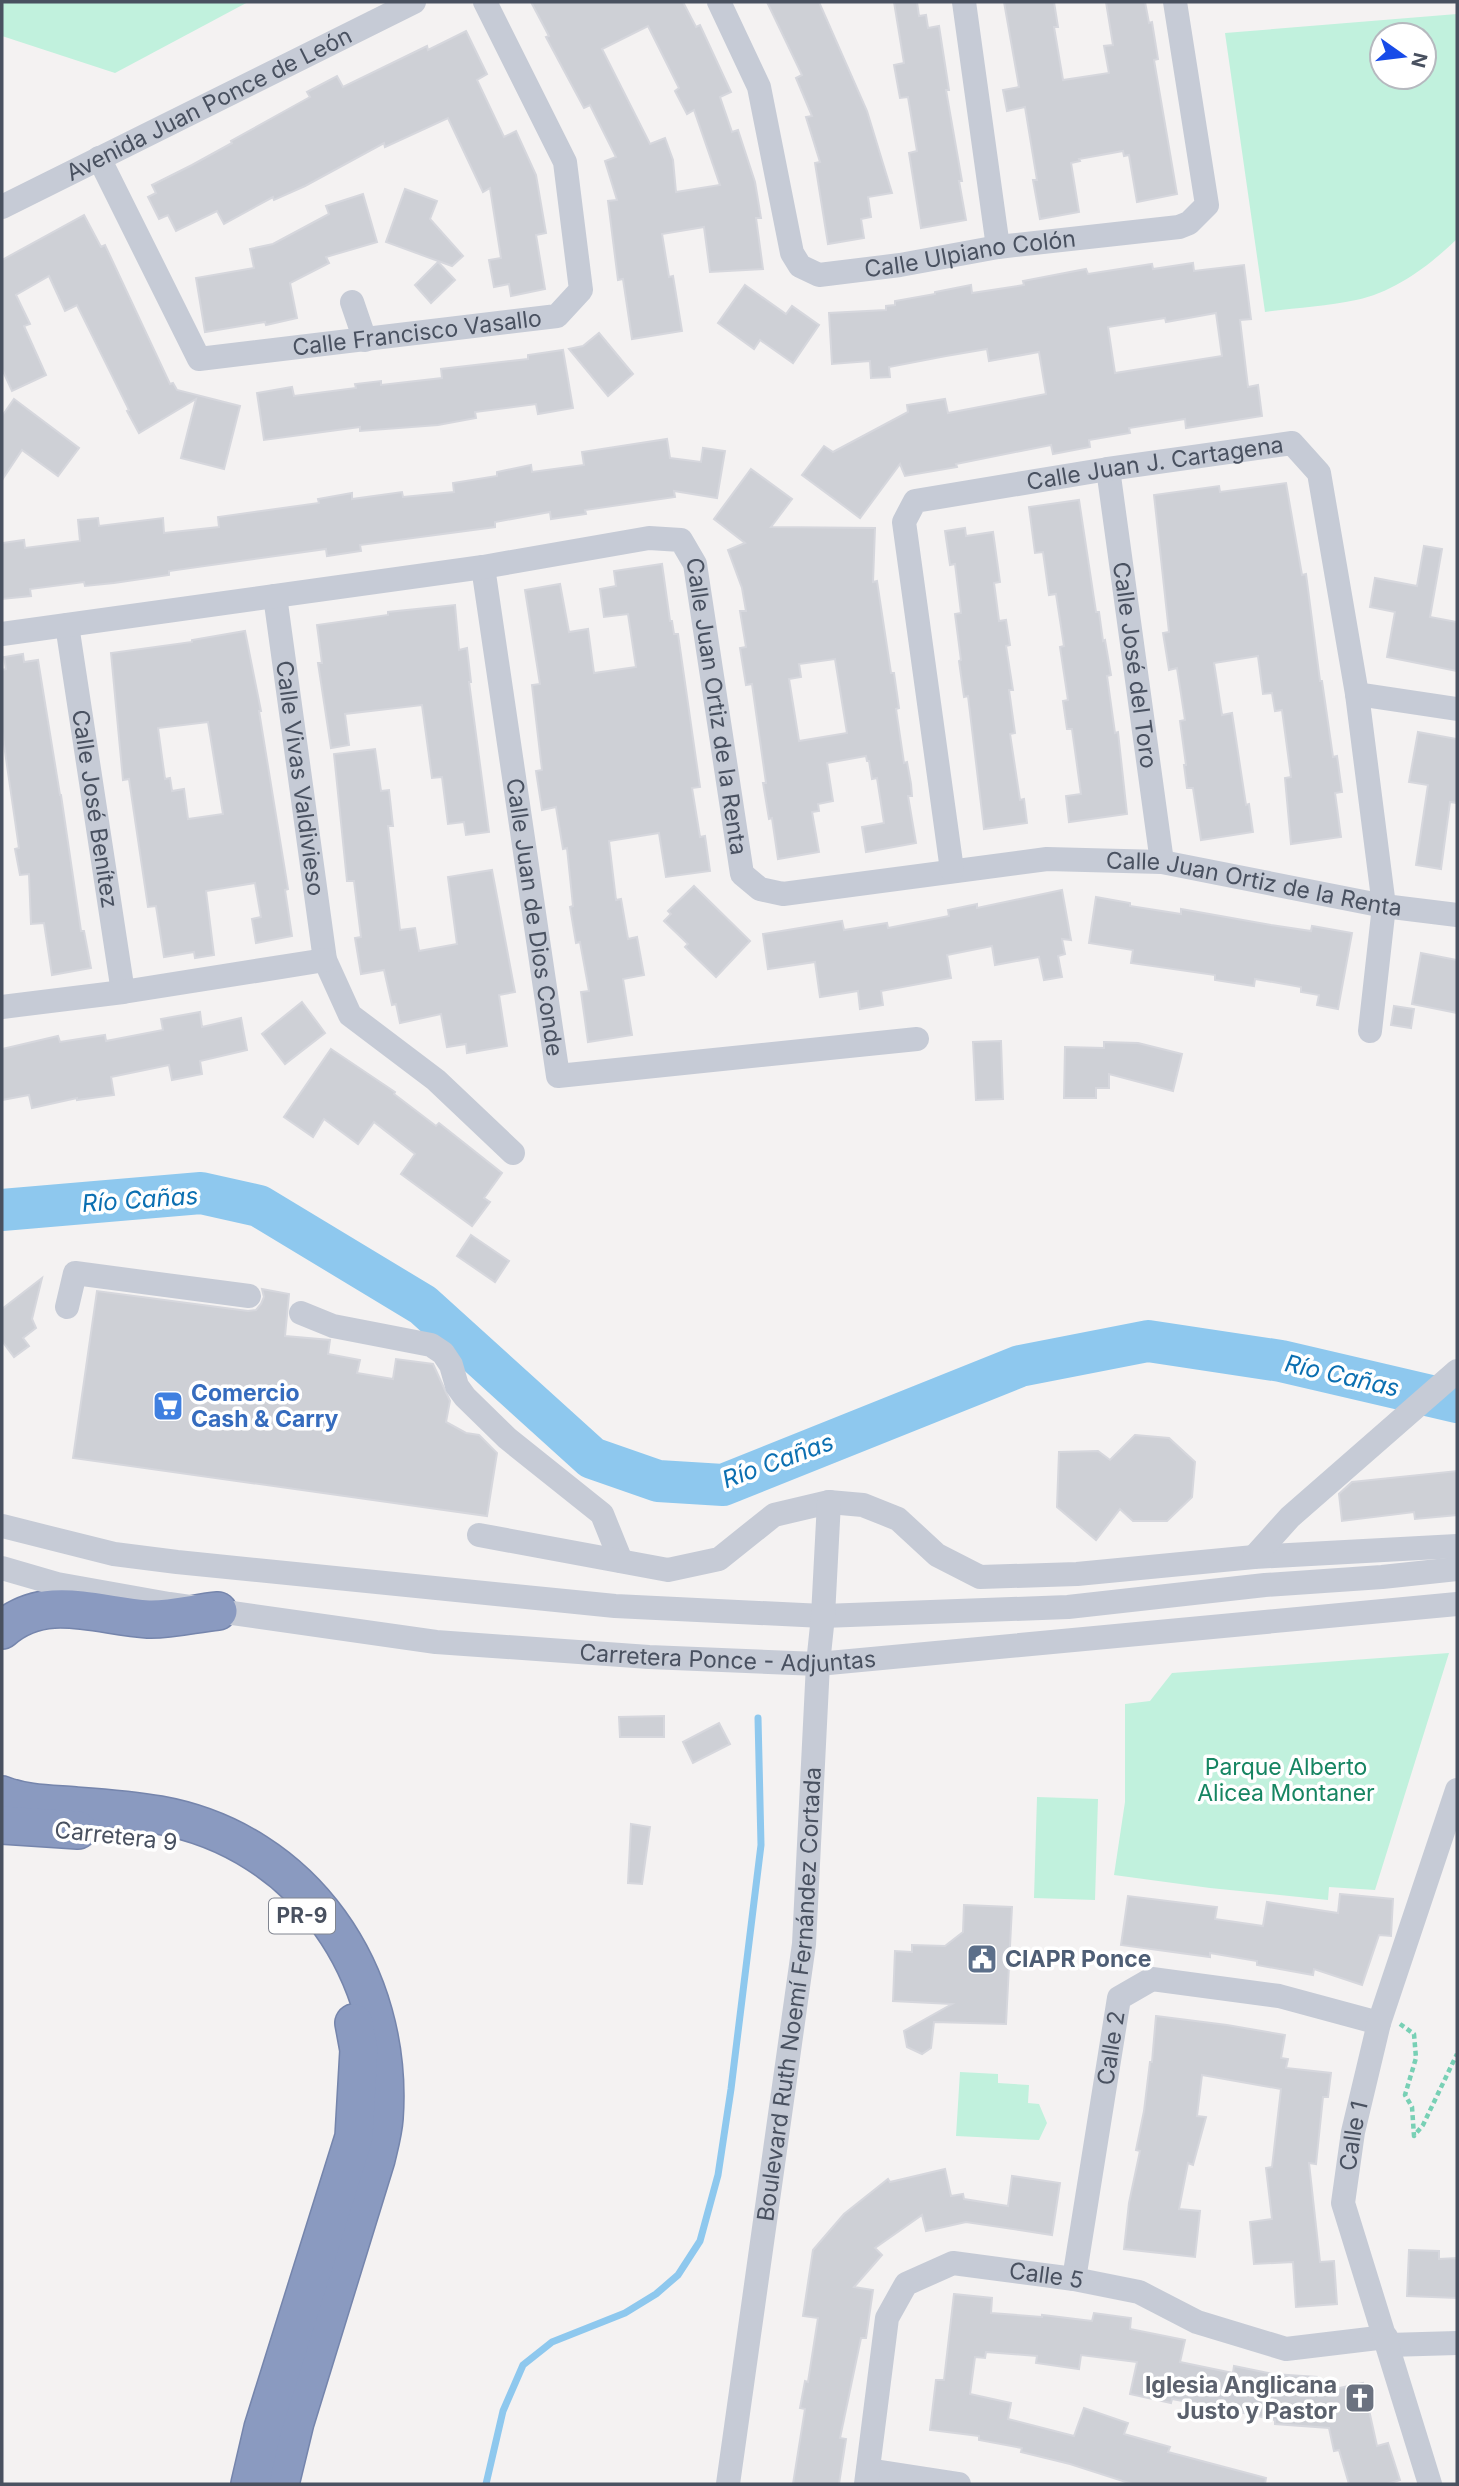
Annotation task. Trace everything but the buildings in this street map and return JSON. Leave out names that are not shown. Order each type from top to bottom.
[{"type":"highway","points":[[2,1630],[24,1616],[49,1609],[78,1608],[150,1619],[218,1611]]},
{"type":"highway","points":[[2,1768],[41,1804]]},
{"type":"highway","points":[[2,1795],[41,1804],[160,1815],[200,1825],[237,1841],[268,1860],[295,1881],[324,1912],[346,1947],[366,1989],[378,2026],[384,2075],[384,2120],[376,2160],[340,2228]]},
{"type":"highway","name":"Carretera 9","points":[[2,1825],[97,1830],[186,1842],[241,1864],[288,1900],[326,1943],[351,2008],[359,2050],[354,2137],[340,2228]]},
{"type":"highway","name":"PR-9","points":[[250,2484],[263,2428],[340,2228]]},
{"type":"highway","name":"PR-9","points":[[281,2484],[340,2228]]},
{"type":"street","name":"Avenida Juan Ponce de León","points":[[2,207],[414,2]]},
{"type":"street","name":"Calle Francisco Vasallo","points":[[99,159],[199,359],[557,316],[581,290],[565,162],[485,2]]},
{"type":"street","name":"Calle Ulpiano Colón","points":[[719,2],[760,87],[792,253],[800,266],[819,275],[900,265],[998,247],[1179,227],[1189,223],[1207,205],[1175,2]]},
{"type":"street","points":[[964,2],[998,247]]},
{"type":"street","points":[[352,302],[365,340]]},
{"type":"street","name":"Calle Juan J. Cartagena","points":[[952,870],[904,522],[915,501],[1108,469],[1292,443],[1318,473],[1357,694],[1384,906],[1370,1031]]},
{"type":"street","name":"Calle José del Toro","points":[[1108,469],[1162,862]]},
{"type":"street","name":"Calle Juan Ortiz de la Renta","points":[[2,634],[483,567],[649,538],[681,540],[695,564],[742,874],[760,889],[783,894],[1046,859],[1162,862],[1384,906],[1457,915]]},
{"type":"street","name":"Calle Juan de Dios Conde","points":[[483,567],[558,1076],[917,1039]]},
{"type":"street","name":"Calle Vivas Valdivieso","points":[[275,596],[325,960],[350,1015],[436,1080],[513,1153]]},
{"type":"street","name":"Calle José Benítez","points":[[67,625],[123,992]]},
{"type":"street","points":[[1357,694],[1457,709]]},
{"type":"street","points":[[2,1007],[123,992],[325,960]]},
{"type":"street","points":[[67,1307],[75,1273],[249,1296]]},
{"type":"street","points":[[301,1313],[333,1326],[431,1345],[443,1353],[465,1398],[507,1438],[602,1514],[621,1562]]},
{"type":"street","points":[[1254,1558],[1290,1517],[1457,1371]]},
{"type":"street","points":[[479,1535],[668,1570],[719,1559],[774,1515],[829,1502],[863,1505],[898,1519],[937,1555],[980,1577],[1077,1574],[1254,1558],[1457,1546]]},
{"type":"street","name":"Boulevard Ruth Noemí Fernández Cortada","points":[[728,2484],[804,1944],[817,1664],[823,1616],[829,1502]]},
{"type":"street","name":"Carretera Ponce - Adjuntas","points":[[2,1526],[114,1554],[177,1562],[615,1606],[823,1616],[1068,1607],[1265,1585],[1457,1569]]},
{"type":"street","name":"Carretera Ponce - Adjuntas","points":[[2,1568],[57,1584],[218,1611],[436,1642],[649,1657],[817,1664],[1457,1604]]},
{"type":"street","name":"Calle 1","points":[[1430,2484],[1343,2203],[1353,2132],[1381,2017],[1457,1790]]},
{"type":"street","name":"Calle 2","points":[[1074,2279],[1119,1998],[1152,1979],[1279,1996],[1381,2017]]},
{"type":"street","name":"Calle 5","points":[[867,2477],[887,2318],[906,2284],[953,2263],[1074,2279],[1139,2292],[1197,2322],[1286,2349],[1387,2341],[1457,2343]]},
{"type":"street","points":[[867,2477],[959,2484]]},
{"type":"path","points":[[1381,2017],[1413,2034],[1416,2059],[1405,2095],[1412,2107],[1414,2136],[1423,2125],[1457,2054]]},
{"type":"green space","points":[[2,2],[248,2],[115,73],[2,36]]},
{"type":"green space","points":[[1457,14],[1457,239],[1411,276],[1384,291],[1334,304],[1265,312],[1225,33],[1368,21],[1368,91],[1438,91],[1438,21],[1372,21]]},
{"type":"green space","name":"Parque Alberto Alicea Montaner","points":[[1449,1653],[1375,1890],[1329,1887],[1328,1900],[1114,1875],[1125,1802],[1125,1704],[1150,1701],[1172,1673]]},
{"type":"green space","points":[[1037,1797],[1098,1799],[1095,1900],[1034,1898]]},
{"type":"green space","points":[[960,2072],[998,2074],[998,2083],[1029,2085],[1028,2103],[1039,2104],[1047,2123],[1039,2140],[956,2136]]},
{"type":"waterway","name":"Río Cañas","points":[[2,1210],[201,1193],[259,1206],[423,1305],[592,1458],[658,1481],[723,1485],[1020,1366],[1148,1341],[1281,1361],[1457,1402]]},
{"type":"waterway","points":[[486,2484],[503,2411],[523,2365],[552,2342],[625,2313],[656,2294],[678,2275],[700,2241],[718,2175],[761,1845],[758,1718]]},
{"type":"place","name":"Comercio Cash & Carry","points":[[168,1406]]},
{"type":"place","name":"CIAPR Ponce","points":[[982,1959]]},
{"type":"place","name":"Iglesia Anglicana Justo y Pastor","points":[[1360,2398]]}]
